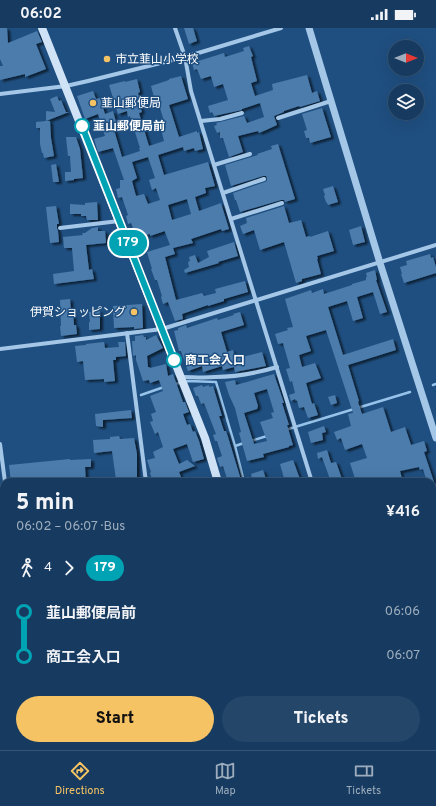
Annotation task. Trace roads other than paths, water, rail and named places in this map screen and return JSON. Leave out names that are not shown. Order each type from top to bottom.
[{"type":"main road","points":[[42,28],[205,438],[217,478]]},
{"type":"street","points":[[175,28],[185,57],[191,91],[311,478]]},
{"type":"street","points":[[0,94],[66,86],[185,57],[281,28]]},
{"type":"street","points":[[309,28],[380,263],[436,438]]},
{"type":"street","points":[[278,118],[331,101]]},
{"type":"street","points":[[201,121],[220,119],[242,113]]},
{"type":"street","points":[[214,165],[250,154]]},
{"type":"street","points":[[223,193],[264,179]]},
{"type":"street","points":[[231,219],[282,204]]},
{"type":"street","points":[[60,228],[119,221]]},
{"type":"street","points":[[0,349],[162,329],[436,245]]},
{"type":"street","points":[[127,333],[145,478]]},
{"type":"street","points":[[181,377],[204,378],[233,376],[277,367]]},
{"type":"street","points":[[0,444],[4,478]]},
{"type":"waterway","points":[[175,384],[188,381],[216,382],[243,478]]},
{"type":"waterway","points":[[141,395],[164,387]]},
{"type":"waterway","points":[[285,430],[410,392]]},
{"type":"waterway","points":[[251,441],[267,436]]},
{"type":"waterway","points":[[235,446],[244,443]]},
{"type":"place","name":"市立韮山小学校","points":[[107,59]]},
{"type":"place","name":"韮山郵便局","points":[[93,103]]},
{"type":"place","name":"韮山郵便局前","points":[[82,126]]},
{"type":"place","name":"伊賀ショッピング","points":[[134,312]]},
{"type":"place","name":"商工会入口","points":[[174,360]]}]
